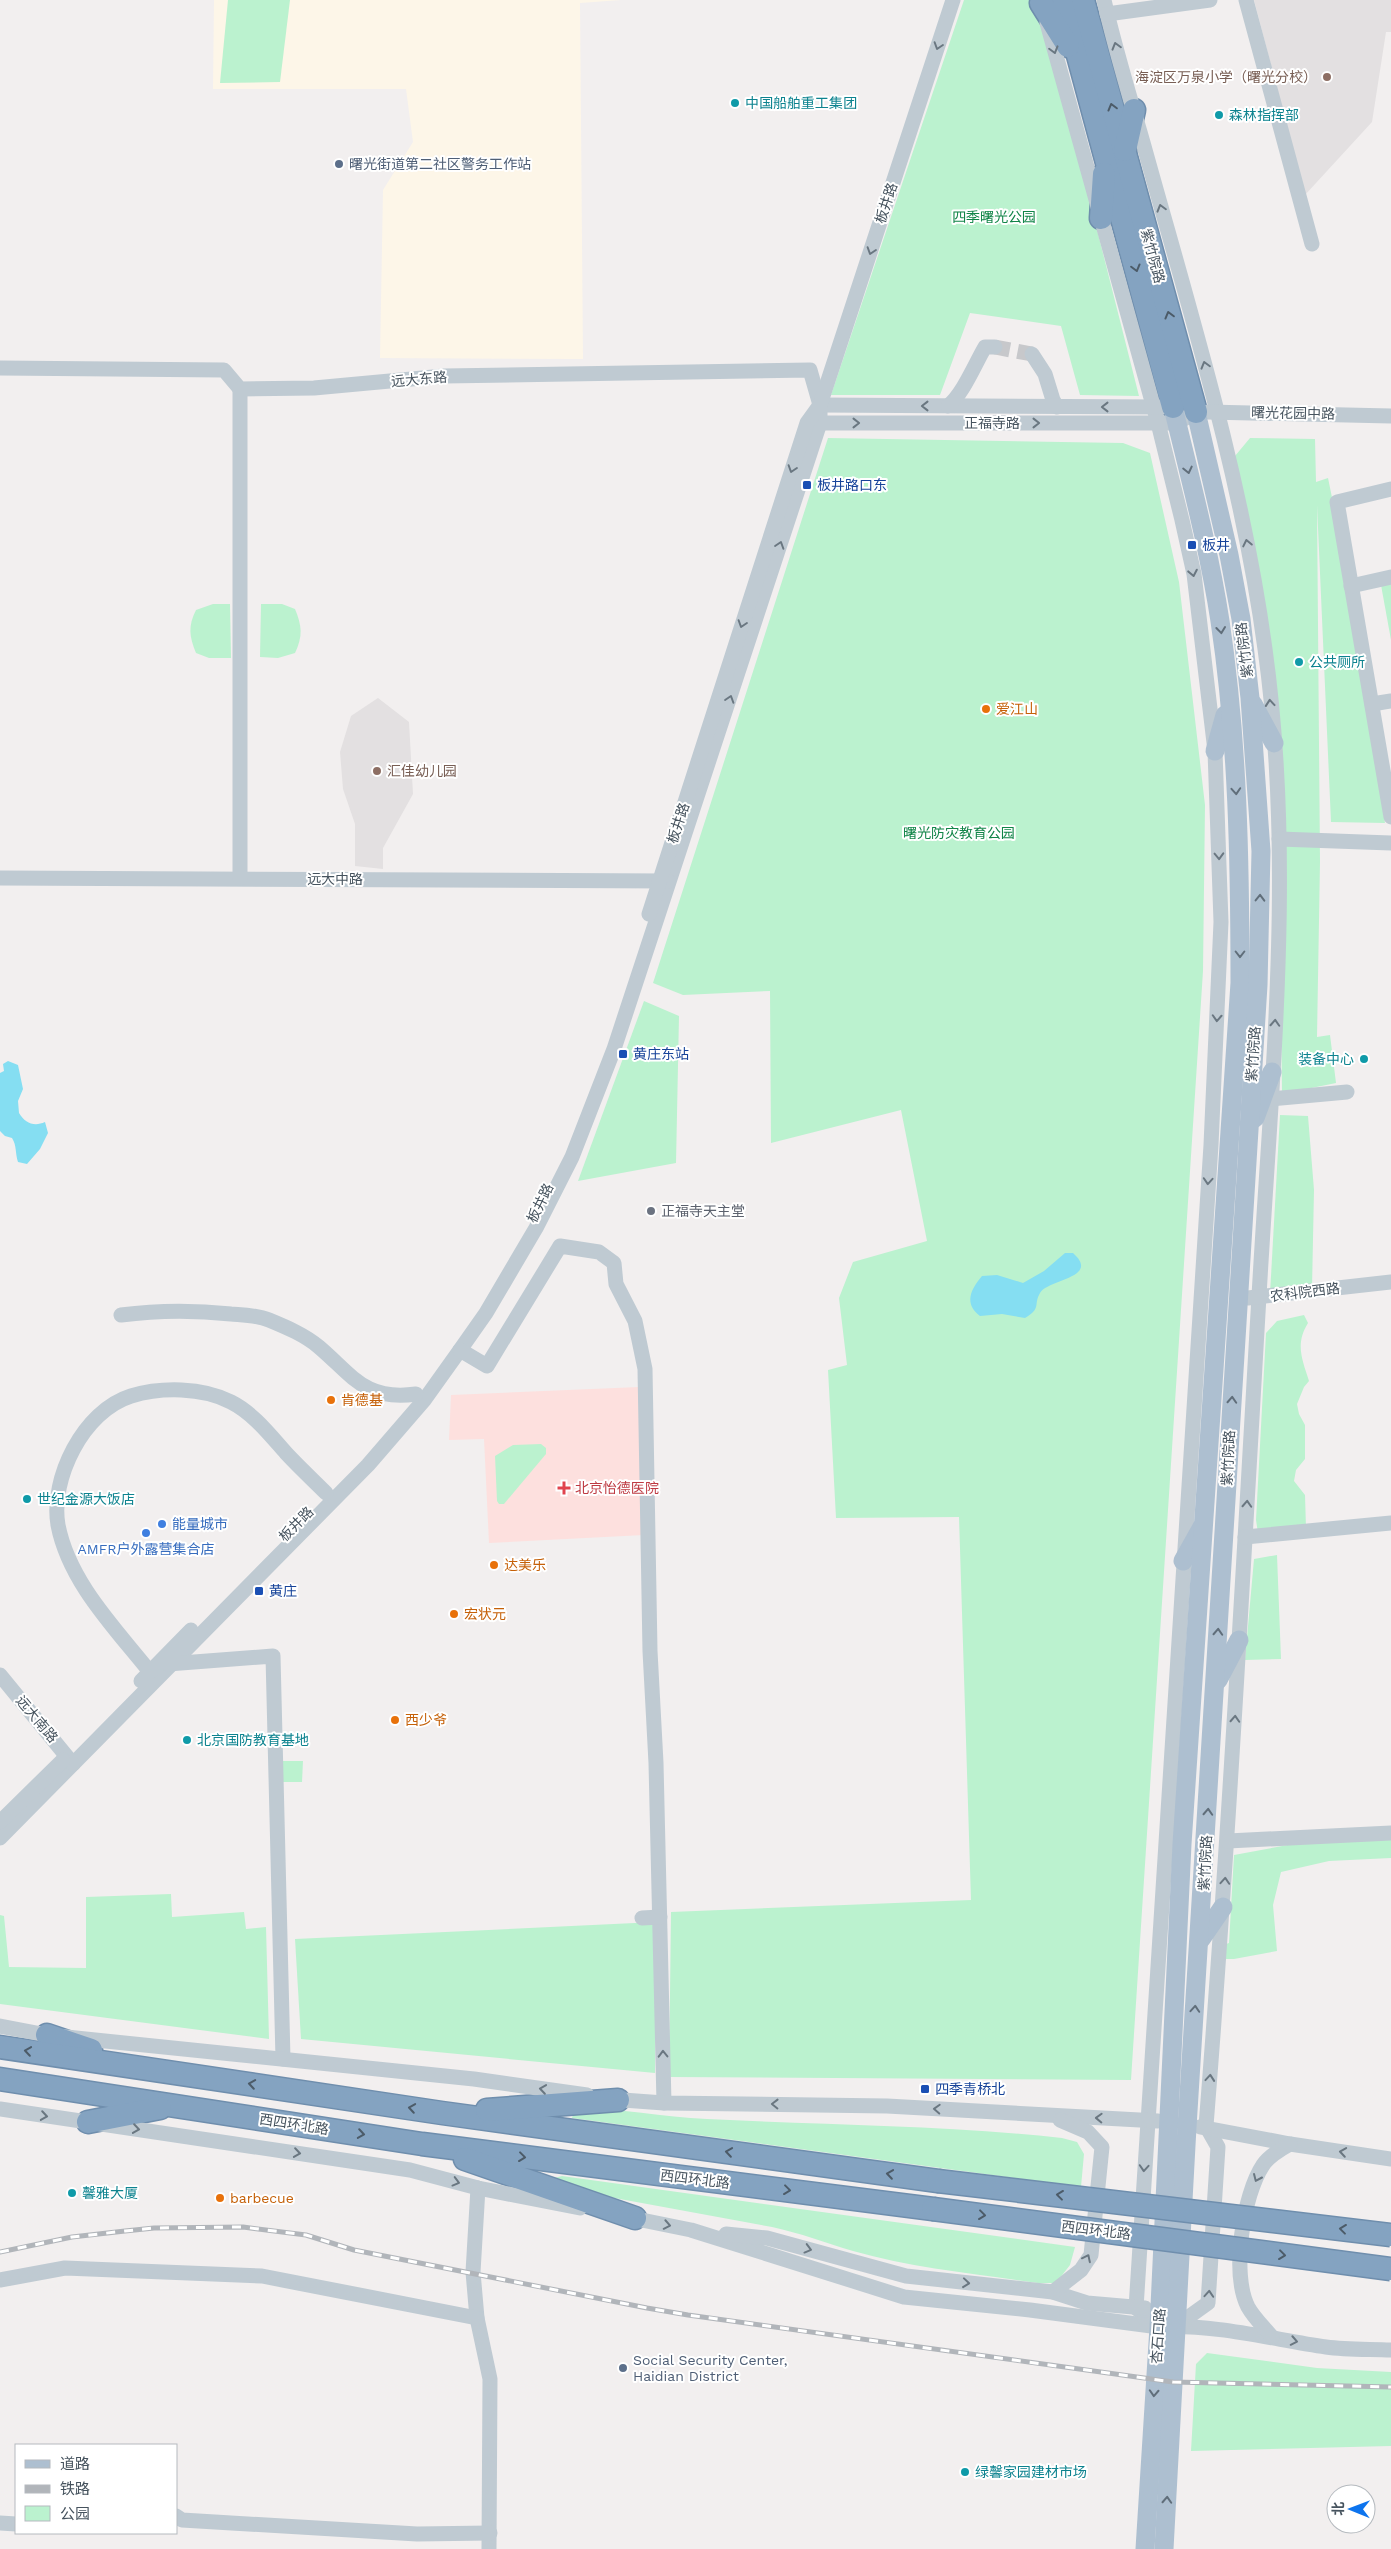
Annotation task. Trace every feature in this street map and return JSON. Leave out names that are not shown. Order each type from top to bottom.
[{"type":"highway","name":"紫竹院路","points":[[1063,0],[1080,64],[1115,154]]},
{"type":"highway","name":"紫竹院路","points":[[1083,0],[1172,415]]},
{"type":"highway","points":[[1041,1],[1080,64]]},
{"type":"highway","points":[[1101,218],[1115,154],[1134,110]]},
{"type":"highway","points":[[47,2035],[144,2068]]},
{"type":"highway","points":[[0,2047],[442,2113],[938,2181],[1391,2234]]},
{"type":"highway","name":"西四环北路","points":[[0,2079],[422,2144],[1391,2269]]},
{"type":"highway","points":[[442,2113],[618,2100]]},
{"type":"highway","points":[[88,2122],[176,2105]]},
{"type":"highway","points":[[422,2144],[635,2218]]},
{"type":"main road","name":"紫竹院路","points":[[1172,415],[1231,564],[1241,619],[1250,698],[1261,851],[1258,985],[1187,2127]]},
{"type":"main road","name":"紫竹院路","points":[[1168,2122],[1182,1844],[1204,1524],[1210,1297],[1240,983],[1240,852],[1229,702],[1220,621],[1205,542],[1172,415]]},
{"type":"main road","points":[[1250,698],[1274,743]]},
{"type":"main road","points":[[1215,750],[1229,702]]},
{"type":"main road","points":[[1248,1138],[1272,1072]]},
{"type":"main road","points":[[1183,1561],[1204,1524]]},
{"type":"main road","points":[[1215,1685],[1239,1640]]},
{"type":"main road","points":[[1200,1940],[1224,1907]]},
{"type":"main road","name":"杏石口路","points":[[1164,2549],[1168,2327],[1160,2308],[1168,2122]]},
{"type":"main road","name":"杏石口路","points":[[1145,2549],[1187,2127]]},
{"type":"street","name":"板井路","points":[[0,1822],[70,1760],[360,1459],[416,1394],[479,1309],[529,1225],[564,1154],[598,1072],[665,881],[813,423],[953,0]]},
{"type":"street","points":[[1105,7],[1210,0]]},
{"type":"street","points":[[1246,0],[1312,244]]},
{"type":"street","name":"紫竹院路","points":[[1041,1],[1101,218],[1172,415],[1194,574],[1215,750],[1221,922],[1210,1297],[1183,1561],[1136,2308]]},
{"type":"street","name":"紫竹院路","points":[[1105,7],[1218,412],[1252,568],[1266,652],[1274,743],[1279,839],[1279,947],[1272,1072],[1224,1907],[1206,2126]]},
{"type":"street","points":[[948,406],[958,398],[969,373],[985,347],[995,347]]},
{"type":"street","points":[[1032,354],[1046,374],[1053,400],[1057,406]]},
{"type":"street","points":[[0,368],[224,370],[240,389],[240,878]]},
{"type":"street","name":"远大东路","points":[[240,389],[314,388],[444,376],[810,370],[820,405]]},
{"type":"street","name":"正福寺路","points":[[820,405],[1057,406],[1172,415]]},
{"type":"street","name":"曙光花园中路","points":[[1172,415],[1218,412],[1391,416]]},
{"type":"street","name":"正福寺路","points":[[813,423],[1172,415]]},
{"type":"street","points":[[1391,489],[1337,502],[1391,817]]},
{"type":"street","points":[[1351,586],[1391,577]]},
{"type":"street","points":[[1372,704],[1391,701]]},
{"type":"street","points":[[1279,839],[1391,843]]},
{"type":"street","name":"远大中路","points":[[0,878],[665,881]]},
{"type":"street","points":[[0,1838],[70,1760],[160,1666],[368,1465],[425,1399],[486,1313],[536,1228],[572,1157],[614,1049],[665,881]]},
{"type":"street","points":[[1270,1099],[1347,1092]]},
{"type":"street","points":[[460,1350],[487,1366],[560,1246],[599,1252],[614,1264],[616,1284],[635,1321],[645,1369],[650,1651],[660,1917],[664,2103]]},
{"type":"street","name":"农科院西路","points":[[1210,1297],[1259,1298],[1391,1282]]},
{"type":"street","points":[[121,1314],[162,1310],[207,1312],[266,1319],[297,1332],[318,1346],[356,1383],[382,1394],[398,1396],[416,1394]]},
{"type":"street","points":[[160,1666],[89,1594],[68,1556],[59,1528],[57,1513],[58,1490],[64,1467],[90,1426],[110,1407],[129,1396],[175,1390],[207,1394],[231,1401],[248,1413],[326,1493]]},
{"type":"street","points":[[1245,1537],[1391,1522]]},
{"type":"street","points":[[160,1666],[273,1656],[283,2059]]},
{"type":"street","name":"远大南路","points":[[0,1675],[70,1760]]},
{"type":"street","points":[[1228,1841],[1391,1833]]},
{"type":"street","points":[[642,1918],[660,1917]]},
{"type":"street","points":[[0,2026],[47,2035],[474,2079],[618,2100],[664,2103],[887,2106],[1148,2120],[1168,2122],[1187,2127],[1206,2126],[1290,2144],[1391,2159]]},
{"type":"street","name":"西四环北路","points":[[0,2109],[410,2170],[478,2188],[691,2230],[904,2297],[1272,2337],[1328,2347],[1391,2350]]},
{"type":"street","points":[[1052,2116],[1088,2132],[1102,2147],[1091,2255],[1081,2270],[1053,2292]]},
{"type":"street","points":[[1136,2308],[1168,2327],[1208,2303],[1218,2146],[1206,2126]]},
{"type":"street","points":[[1272,2337],[1248,2306],[1243,2291],[1240,2274],[1242,2233],[1251,2191],[1263,2164],[1279,2149],[1290,2144]]},
{"type":"street","points":[[478,2188],[473,2272],[477,2318],[490,2380],[490,2549]]},
{"type":"street","name":"西四环北路","points":[[691,2230],[767,2238],[906,2276],[1053,2292],[1087,2303],[1136,2308],[1160,2308]]},
{"type":"street","points":[[0,2280],[65,2268],[262,2276],[477,2318]]},
{"type":"street","points":[[1030,2310],[1087,2303]]},
{"type":"street","points":[[178,2517],[182,2520],[417,2534],[490,2533]]},
{"type":"street","points":[[0,2523],[15,2524]]},
{"type":"shaded area","points":[[214,0],[621,0],[580,3],[583,359],[380,358],[383,190],[413,142],[406,89],[213,89]]},
{"type":"shaded area","name":"海淀区万泉小学（曙光分校）","points":[[1254,0],[1391,0],[1391,32],[1386,32],[1372,122],[1305,195]]},
{"type":"shaded area","name":"汇佳幼儿园","points":[[378,698],[409,722],[413,794],[383,848],[383,869],[355,866],[355,824],[343,789],[340,752],[351,716]]},
{"type":"shaded area","name":"北京怡德医院","points":[[639,1387],[644,1535],[489,1543],[484,1439],[449,1440],[451,1395]]},
{"type":"green space","points":[[228,0],[290,0],[280,82],[220,83]]},
{"type":"green space","name":"四季曙光公园","points":[[964,0],[1039,0],[1139,396],[1080,395],[1061,326],[970,313],[940,395],[831,395]]},
{"type":"green space","name":"曙光防灾教育公园","points":[[828,438],[1123,443],[1150,453],[1179,582],[1205,805],[1203,971],[1131,2080],[669,2077],[671,1912],[971,1900],[959,1517],[836,1518],[828,1370],[847,1365],[839,1298],[853,1262],[927,1241],[901,1110],[771,1143],[770,991],[683,995],[653,983]]},
{"type":"green space","points":[[1250,438],[1315,439],[1316,482],[1328,478],[1337,522],[1385,823],[1331,822],[1317,505],[1320,862],[1317,1037],[1330,1035],[1336,1083],[1282,1094],[1279,839],[1272,660],[1235,456]]},
{"type":"green space","points":[[1391,583],[1391,640],[1381,585]]},
{"type":"green space","points":[[213,604],[230,604],[231,658],[209,658],[196,653],[194,647],[191,626],[196,610]]},
{"type":"green space","points":[[261,604],[282,604],[295,609],[301,631],[295,653],[278,658],[260,657]]},
{"type":"green space","points":[[644,1001],[679,1016],[676,1163],[578,1181]]},
{"type":"green space","points":[[1280,1115],[1308,1116],[1314,1190],[1312,1289],[1270,1294]]},
{"type":"green space","points":[[1304,1315],[1308,1323],[1302,1338],[1301,1352],[1309,1381],[1304,1387],[1297,1404],[1299,1414],[1305,1425],[1305,1459],[1296,1470],[1294,1481],[1305,1495],[1306,1528],[1258,1533],[1256,1520],[1266,1333],[1277,1321]]},
{"type":"green space","points":[[541,1444],[546,1448],[546,1454],[504,1504],[499,1504],[497,1501],[495,1456],[513,1445]]},
{"type":"green space","points":[[1277,1555],[1281,1659],[1245,1660],[1254,1559]]},
{"type":"green space","points":[[283,1761],[303,1761],[302,1782],[283,1782]]},
{"type":"green space","points":[[1391,1839],[1391,1858],[1329,1861],[1281,1872],[1273,1905],[1277,1951],[1234,1959],[1222,1959],[1223,1945],[1229,1943],[1234,1855],[1309,1841]]},
{"type":"green space","points":[[171,1894],[172,1917],[244,1912],[246,1929],[266,1927],[269,2039],[0,2004],[0,1915],[4,1916],[9,1967],[86,1968],[86,1897]]},
{"type":"green space","points":[[656,1922],[655,2073],[301,2039],[295,1939]]},
{"type":"green space","points":[[575,2108],[608,2109],[707,2119],[973,2130],[1062,2138],[1077,2142],[1084,2154],[1081,2187],[572,2118]]},
{"type":"green space","points":[[562,2176],[1075,2247],[1070,2265],[1056,2283],[1038,2283],[922,2266],[876,2257],[772,2227],[582,2192],[558,2186],[554,2178]]},
{"type":"green space","points":[[1207,2353],[1317,2368],[1391,2372],[1391,2446],[1191,2451],[1196,2364]]},
{"type":"water","points":[[8,1061],[18,1065],[23,1089],[18,1101],[19,1113],[30,1123],[45,1122],[48,1133],[40,1149],[27,1164],[18,1162],[12,1138],[5,1136],[0,1131],[0,1073],[4,1071],[3,1064]]},
{"type":"water","points":[[1065,1253],[1073,1253],[1080,1261],[1081,1268],[1070,1277],[1045,1288],[1038,1297],[1034,1312],[1025,1318],[1002,1314],[980,1316],[972,1307],[970,1302],[972,1292],[982,1276],[997,1275],[1023,1283],[1044,1271]]},
{"type":"tunnel","points":[[995,347],[1032,354]]},
{"type":"railway","points":[[0,2252],[72,2237],[154,2228],[243,2227],[306,2235],[354,2250],[688,2315],[1173,2382],[1391,2387]]},
{"type":"place","name":"海淀区万泉小学（曙光分校）","points":[[1327,77]]},
{"type":"place","name":"中国船舶重工集团","points":[[735,103]]},
{"type":"place","name":"森林指挥部","points":[[1219,115]]},
{"type":"place","name":"曙光街道第二社区警务工作站","points":[[339,164]]},
{"type":"place","name":"板井路口东","points":[[807,485]]},
{"type":"place","name":"板井","points":[[1192,545]]},
{"type":"place","name":"公共厕所","points":[[1299,662]]},
{"type":"place","name":"爱江山","points":[[986,709]]},
{"type":"place","name":"汇佳幼儿园","points":[[377,771]]},
{"type":"place","name":"黄庄东站","points":[[623,1054]]},
{"type":"place","name":"装备中心","points":[[1364,1059]]},
{"type":"place","name":"正福寺天主堂","points":[[651,1211]]},
{"type":"place","name":"肯德基","points":[[331,1400]]},
{"type":"place","name":"北京怡德医院","points":[[564,1488]]},
{"type":"place","name":"世纪金源大饭店","points":[[27,1499]]},
{"type":"place","name":"能量城市","points":[[162,1524]]},
{"type":"place","name":"AMFR户外露营集合店","points":[[146,1533]]},
{"type":"place","name":"达美乐","points":[[494,1565]]},
{"type":"place","name":"黄庄","points":[[259,1591]]},
{"type":"place","name":"宏状元","points":[[454,1614]]},
{"type":"place","name":"西少爷","points":[[395,1720]]},
{"type":"place","name":"北京国防教育基地","points":[[187,1740]]},
{"type":"place","name":"四季青桥北","points":[[925,2089]]},
{"type":"place","name":"馨雅大厦","points":[[72,2193]]},
{"type":"place","name":"barbecue","points":[[220,2198]]},
{"type":"place","name":"Social Security Center, Haidian District","points":[[623,2368]]},
{"type":"place","name":"绿馨家园建材市场","points":[[965,2472]]}]
